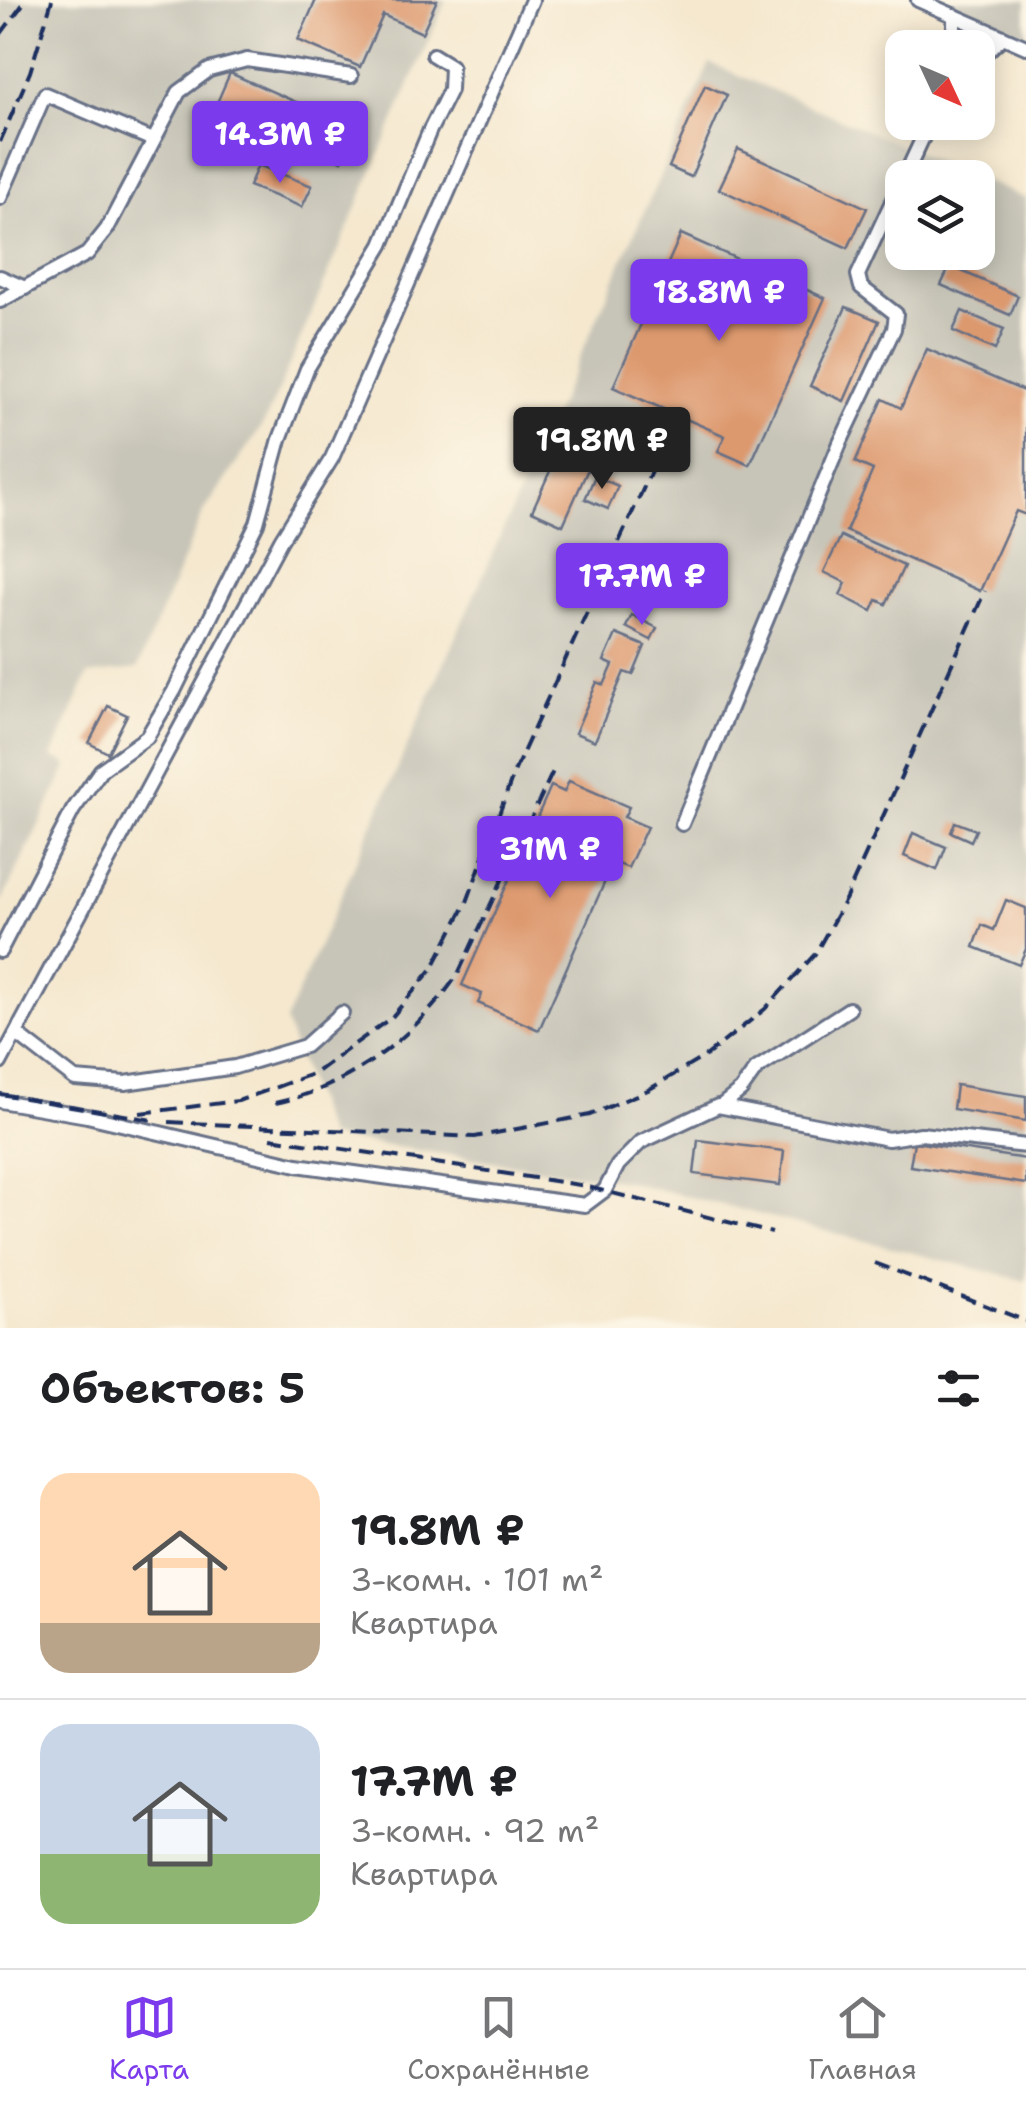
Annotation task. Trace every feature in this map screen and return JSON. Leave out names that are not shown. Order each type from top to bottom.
[{"type":"street","points":[[0,1064],[281,540],[332,458],[532,0]]},
{"type":"street","points":[[918,0],[1026,47]]},
{"type":"street","points":[[954,16],[954,30]]},
{"type":"street","points":[[995,44],[1003,37]]},
{"type":"street","points":[[0,950],[73,810],[101,770],[147,737],[224,593],[257,523],[280,439],[307,369],[382,245],[450,90],[451,66],[433,56]]},
{"type":"street","points":[[0,301],[87,254],[107,229],[179,92],[209,70],[247,60],[351,76]]},
{"type":"street","points":[[0,198],[46,94],[153,140]]},
{"type":"street","points":[[682,824],[840,442],[894,328],[896,314],[861,287],[858,274],[885,217]]},
{"type":"street","points":[[0,276],[25,288]]},
{"type":"street","points":[[0,1101],[87,1116],[297,1164],[585,1205],[605,1190],[618,1165],[640,1142],[721,1106],[756,1069],[849,1008]]},
{"type":"street","points":[[18,1034],[75,1079],[125,1083],[235,1066],[305,1046],[342,1013]]},
{"type":"street","points":[[721,1106],[888,1139],[921,1134],[1026,1146]]},
{"type":"shaded area","points":[[0,0],[446,0],[265,421],[203,513],[137,669],[88,675],[52,757],[68,765],[0,905]]},
{"type":"shaded area","points":[[927,0],[1026,0],[1026,42]]},
{"type":"shaded area","points":[[710,63],[935,160],[885,160],[885,270],[995,270],[995,185],[1026,199],[1026,1281],[626,1181],[328,1137],[285,1022]]},
{"type":"building","points":[[316,0],[437,0],[422,33],[383,15],[360,67],[298,40]]},
{"type":"building","points":[[230,73],[357,129],[342,161],[216,105]]},
{"type":"building","points":[[705,85],[727,95],[691,177],[669,167]]},
{"type":"building","points":[[738,149],[867,208],[848,248],[719,189]]},
{"type":"building","points":[[258,165],[312,186],[302,207],[249,186]]},
{"type":"building","points":[[681,234],[825,298],[750,465],[718,451],[725,436],[613,387]]},
{"type":"building","points":[[948,270],[959,270],[1018,296],[1010,315],[941,285]]},
{"type":"building","points":[[846,307],[879,321],[844,401],[810,386]]},
{"type":"building","points":[[962,311],[1004,329],[995,350],[953,331]]},
{"type":"building","points":[[927,349],[1026,392],[1026,515],[1016,511],[980,591],[846,531],[873,470],[855,462],[883,399],[901,408]]},
{"type":"building","points":[[573,420],[604,433],[563,525],[532,511]]},
{"type":"building","points":[[595,476],[618,486],[608,509],[585,499]]},
{"type":"building","points":[[841,536],[904,566],[886,604],[877,600],[872,611],[840,595],[846,583],[824,572]]},
{"type":"building","points":[[632,615],[657,628],[651,640],[626,627]]},
{"type":"building","points":[[616,634],[645,646],[633,675],[624,672],[595,741],[575,733],[597,682],[604,685],[613,665],[604,661]]},
{"type":"building","points":[[108,706],[127,715],[108,753],[89,743]]},
{"type":"building","points":[[569,781],[629,807],[624,817],[647,827],[628,868],[606,859],[603,866],[610,870],[539,1030],[478,1003],[482,994],[462,985],[551,786],[564,792]]},
{"type":"building","points":[[955,822],[976,830],[971,841],[951,832]]},
{"type":"building","points":[[913,833],[946,847],[937,870],[904,856]]},
{"type":"building","points":[[1006,900],[1026,908],[1026,949],[1019,965],[974,947],[982,925],[994,930]]},
{"type":"building","points":[[956,1085],[1026,1096],[1026,1121],[953,1109]]},
{"type":"building","points":[[698,1140],[784,1151],[780,1185],[694,1174]]},
{"type":"building","points":[[914,1142],[1026,1159],[1026,1184],[910,1166]]},
{"type":"railway","points":[[0,35],[26,0]]},
{"type":"railway","points":[[0,142],[30,72],[52,0]]},
{"type":"railway","points":[[140,1113],[238,1101],[315,1073],[392,1017],[432,969],[467,902],[515,770],[675,419]]},
{"type":"railway","points":[[169,1122],[475,1137],[590,1115],[648,1090],[707,1055],[765,1009],[815,954],[846,898],[985,591]]},
{"type":"railway","points":[[275,1103],[302,1096],[355,1072],[423,1018],[458,974],[554,769]]},
{"type":"railway","points":[[0,1094],[153,1120]]},
{"type":"railway","points":[[271,1138],[580,1185],[772,1233]]},
{"type":"railway","points":[[875,1263],[1026,1321]]}]
